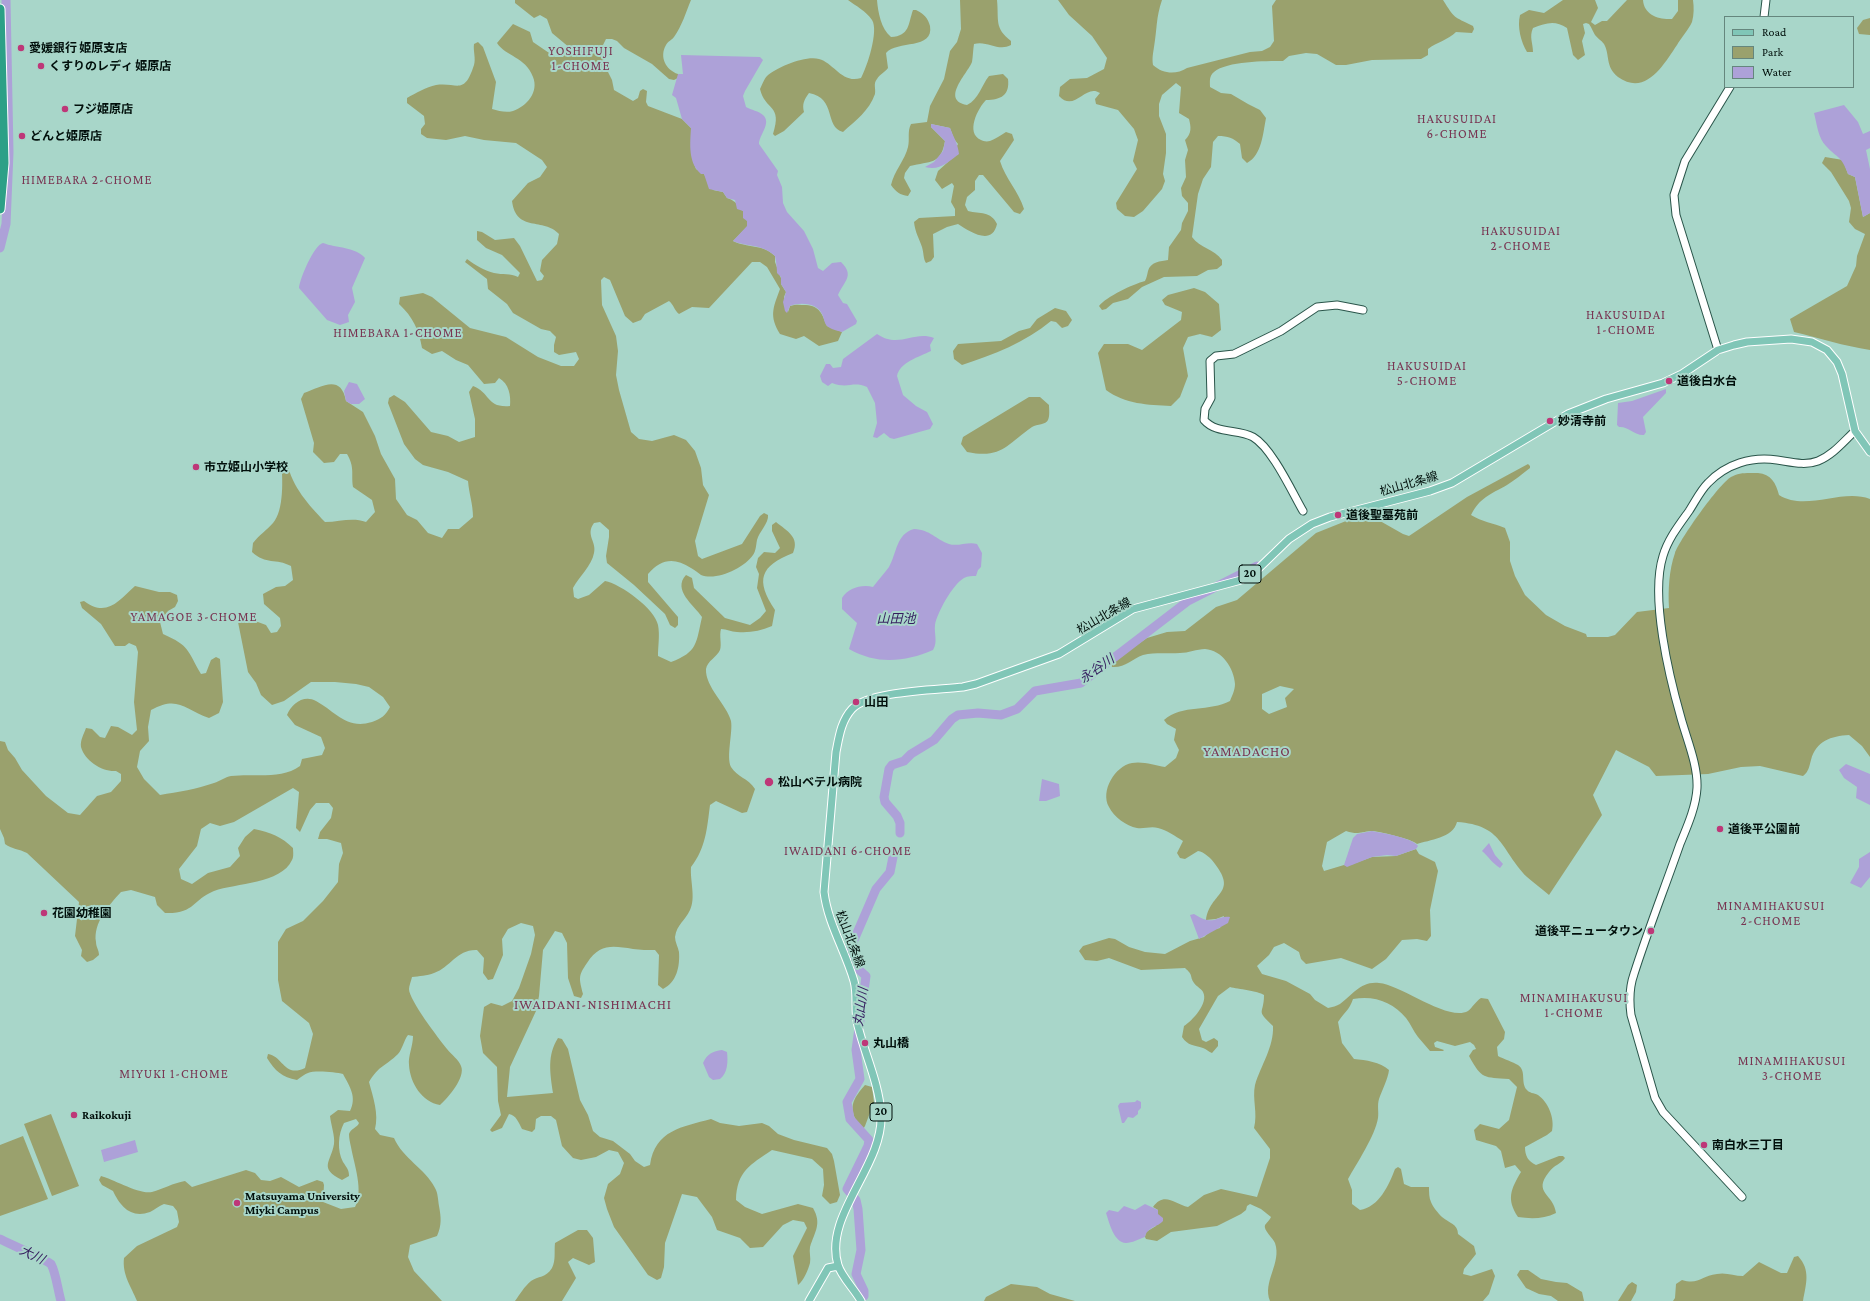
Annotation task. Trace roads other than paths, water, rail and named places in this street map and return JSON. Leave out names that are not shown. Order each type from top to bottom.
[{"type":"highway","points":[[0,9],[4,163],[0,209]]},
{"type":"main road","name":"松山北条線","points":[[838,1266],[837,1236],[849,1203],[879,1138],[881,1120],[879,1100],[872,1071],[857,1024],[854,982],[832,927],[826,909],[824,892],[836,752],[841,729],[846,717],[857,704],[876,696],[963,687],[976,684],[1059,654],[1133,609],[1241,580],[1258,568],[1288,539],[1312,524],[1330,517],[1430,491],[1452,483],[1568,414],[1606,399],[1662,383],[1682,374],[1718,350],[1747,342],[1791,339],[1805,341],[1823,347],[1834,358],[1840,367],[1855,431],[1870,452]]},
{"type":"main road","points":[[809,1301],[828,1268],[838,1266],[861,1301]]},
{"type":"street","points":[[1764,16],[1766,0]]},
{"type":"street","points":[[1718,350],[1676,215],[1674,195],[1685,161],[1729,88]]},
{"type":"street","points":[[1303,512],[1269,452],[1259,441],[1246,434],[1212,427],[1204,420],[1205,409],[1211,398],[1210,361],[1216,356],[1230,356],[1239,352],[1292,325],[1317,307],[1337,305],[1362,310]]},
{"type":"street","points":[[1742,1197],[1663,1112],[1655,1098],[1631,1015],[1629,1003],[1631,984],[1634,974],[1689,819],[1697,789],[1693,762],[1668,666],[1661,619],[1659,579],[1660,565],[1665,550],[1674,532],[1702,491],[1717,475],[1734,465],[1754,460],[1775,460],[1798,463],[1818,461],[1830,454],[1855,431]]},
{"type":"water","points":[[681,55],[760,57],[763,60],[743,96],[746,107],[759,112],[765,118],[766,125],[759,144],[778,171],[777,175],[782,187],[783,203],[787,212],[804,231],[813,249],[818,268],[823,271],[832,263],[841,262],[845,267],[848,275],[838,295],[843,303],[847,304],[857,321],[856,324],[842,332],[832,329],[826,325],[820,310],[808,304],[790,306],[787,313],[783,302],[786,292],[781,284],[781,277],[777,273],[775,256],[765,249],[733,241],[747,226],[747,221],[743,218],[743,211],[737,209],[735,200],[727,198],[723,192],[709,189],[704,174],[701,174],[697,170],[691,153],[691,128],[682,119],[676,98],[672,95],[678,74],[683,74]]},
{"type":"water","points":[[1844,105],[1858,122],[1863,134],[1870,131],[1870,148],[1866,150],[1870,169],[1870,213],[1863,217],[1855,177],[1848,174],[1841,160],[1823,143],[1818,131],[1814,113]]},
{"type":"water","points":[[931,124],[950,128],[957,144],[959,154],[944,165],[935,168],[925,167],[934,162],[943,151],[945,141],[931,127]]},
{"type":"water","points":[[323,243],[351,250],[361,254],[365,258],[352,288],[355,302],[348,315],[349,322],[340,325],[327,320],[299,288],[312,255],[319,245]]},
{"type":"water","points":[[877,334],[892,340],[920,336],[934,338],[930,345],[931,351],[906,364],[899,371],[897,376],[903,395],[916,406],[927,412],[933,424],[930,429],[894,439],[890,438],[884,433],[877,438],[873,437],[877,423],[875,403],[867,387],[862,385],[838,385],[832,383],[828,386],[822,382],[820,376],[826,364],[830,364],[833,368],[841,367],[843,359]]},
{"type":"water","points":[[349,382],[357,384],[365,399],[359,404],[351,404],[346,401],[344,391]]},
{"type":"water","points":[[1666,389],[1666,393],[1643,417],[1646,432],[1644,435],[1617,425],[1618,403],[1632,401]]},
{"type":"water","name":"山田池","points":[[914,529],[925,531],[952,545],[970,543],[977,544],[982,553],[981,567],[976,576],[967,577],[960,581],[946,599],[936,620],[936,641],[933,650],[902,659],[880,660],[870,658],[849,649],[857,623],[842,609],[842,598],[852,589],[864,586],[873,587],[892,562],[900,540],[908,531]]},
{"type":"water","points":[[1846,764],[1870,774],[1870,805],[1856,798],[1857,787],[1844,778],[1839,770]]},
{"type":"water","points":[[1042,779],[1059,784],[1060,796],[1046,801],[1039,801]]},
{"type":"water","points":[[1372,831],[1404,838],[1418,846],[1416,849],[1396,856],[1387,855],[1372,857],[1347,867],[1344,865],[1353,838],[1357,834]]},
{"type":"water","points":[[1489,843],[1495,855],[1503,864],[1500,868],[1482,851]]},
{"type":"water","points":[[1870,852],[1870,877],[1861,888],[1850,883],[1859,867],[1859,859]]},
{"type":"water","points":[[1194,914],[1203,919],[1210,920],[1230,917],[1228,923],[1199,939],[1190,915]]},
{"type":"water","points":[[722,1050],[727,1052],[725,1074],[720,1079],[713,1080],[709,1077],[703,1063],[706,1057],[716,1051]]},
{"type":"water","points":[[1137,1100],[1141,1102],[1141,1108],[1138,1111],[1138,1114],[1133,1118],[1128,1117],[1124,1123],[1122,1123],[1118,1106],[1120,1103],[1135,1102]]},
{"type":"water","points":[[135,1140],[138,1152],[104,1162],[101,1150]]},
{"type":"water","points":[[1145,1204],[1158,1210],[1158,1214],[1163,1218],[1163,1221],[1150,1229],[1145,1237],[1126,1243],[1118,1240],[1110,1226],[1106,1213],[1109,1210],[1118,1212],[1124,1206],[1135,1210]]},
{"type":"waterway","name":"大川","points":[[0,248],[6,224],[9,152],[6,0]]},
{"type":"waterway","name":"永谷川","points":[[900,833],[900,823],[897,816],[885,802],[884,797],[889,769],[892,765],[904,761],[911,754],[934,740],[952,719],[958,715],[978,713],[1001,715],[1017,709],[1035,691],[1081,683],[1188,601],[1257,566]]},
{"type":"waterway","name":"丸山川","points":[[864,1296],[864,1291],[856,1274],[861,1250],[858,1209],[856,1200],[847,1189],[868,1146],[869,1140],[850,1119],[847,1102],[860,1079],[856,1050],[866,976],[857,968],[851,954],[851,947],[876,889],[890,872],[893,857]]},
{"type":"waterway","name":"大川","points":[[0,1239],[51,1264],[56,1277],[61,1301]]},
{"type":"place","name":"愛媛銀行 姫原支店","points":[[21,48]]},
{"type":"place","name":"くすりのレディ 姫原店","points":[[41,66]]},
{"type":"place","name":"フジ姫原店","points":[[65,109]]},
{"type":"place","name":"どんと姫原店","points":[[22,136]]},
{"type":"place","name":"道後白水台","points":[[1669,381]]},
{"type":"place","name":"妙清寺前","points":[[1550,421]]},
{"type":"place","name":"市立姫山小学校","points":[[196,467]]},
{"type":"place","name":"道後聖墓苑前","points":[[1338,515]]},
{"type":"place","name":"山田","points":[[856,702]]},
{"type":"place","name":"松山ベテル病院","points":[[769,782]]},
{"type":"place","name":"道後平公園前","points":[[1720,829]]},
{"type":"place","name":"花園幼稚園","points":[[44,913]]},
{"type":"place","name":"道後平ニュータウン","points":[[1651,931]]},
{"type":"place","name":"丸山橋","points":[[865,1043]]},
{"type":"place","name":"Raikokuji","points":[[74,1115]]},
{"type":"place","name":"南白水三丁目","points":[[1704,1145]]},
{"type":"place","name":"Matsuyama University Miyki Campus","points":[[237,1203]]},
{"type":"district","name":"YOSHIFUJI 1-CHOME","points":[[581,58]]},
{"type":"district","name":"HAKUSUIDAI 6-CHOME","points":[[1457,126]]},
{"type":"district","name":"HIMEBARA 2-CHOME","points":[[87,180]]},
{"type":"district","name":"HAKUSUIDAI 2-CHOME","points":[[1521,238]]},
{"type":"district","name":"HAKUSUIDAI 1-CHOME","points":[[1626,322]]},
{"type":"district","name":"HIMEBARA 1-CHOME","points":[[398,333]]},
{"type":"district","name":"HAKUSUIDAI 5-CHOME","points":[[1427,374]]},
{"type":"district","name":"YAMAGOE 3-CHOME","points":[[194,617]]},
{"type":"district","name":"YAMADACHO","points":[[1247,752]]},
{"type":"district","name":"IWAIDANI 6-CHOME","points":[[848,851]]},
{"type":"district","name":"MINAMIHAKUSUI 2-CHOME","points":[[1771,914]]},
{"type":"district","name":"IWAIDANI-NISHIMACHI","points":[[593,1005]]},
{"type":"district","name":"MINAMIHAKUSUI 1-CHOME","points":[[1574,1006]]},
{"type":"district","name":"MINAMIHAKUSUI 3-CHOME","points":[[1792,1068]]},
{"type":"district","name":"MIYUKI 1-CHOME","points":[[174,1074]]}]
